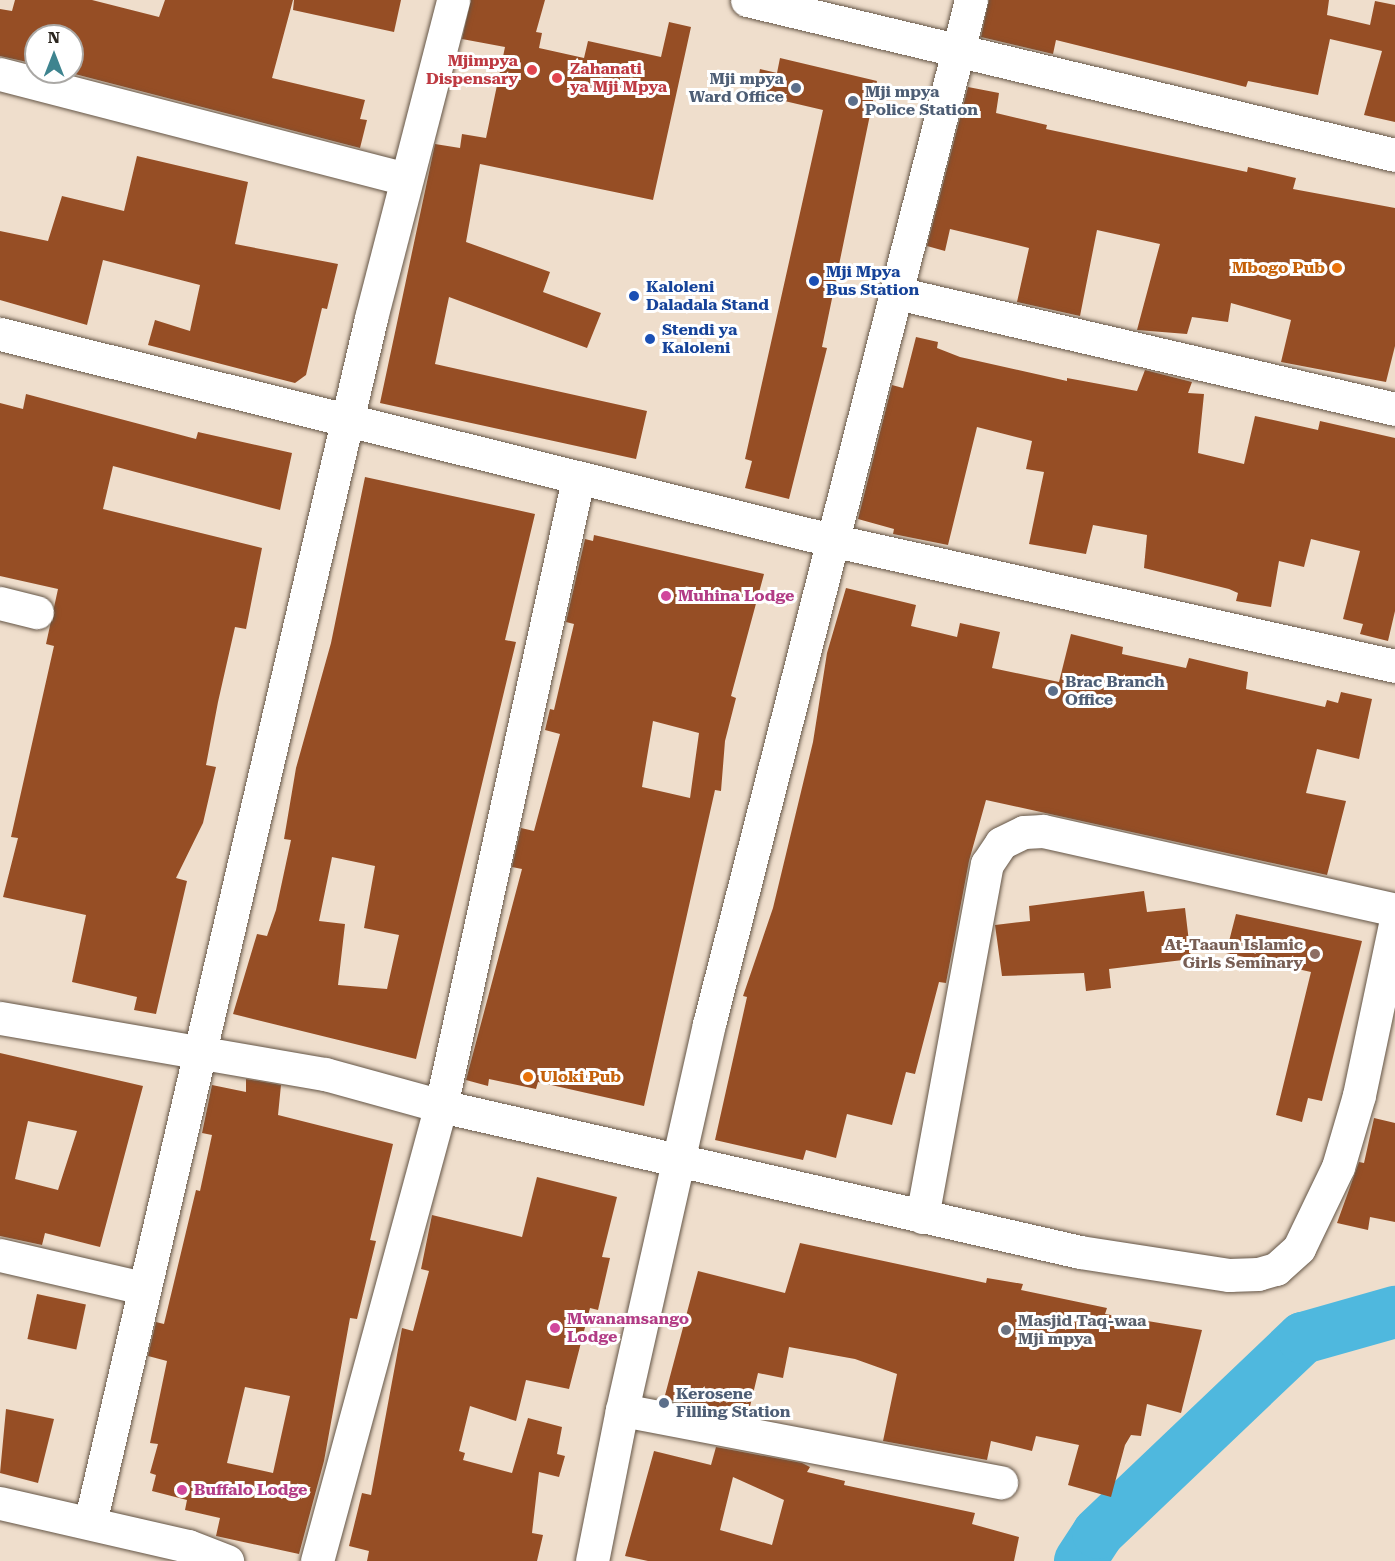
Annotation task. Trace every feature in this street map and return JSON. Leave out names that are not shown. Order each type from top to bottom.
[{"type":"street","points":[[90,1523],[143,1288],[200,1055],[405,179],[453,0]]},
{"type":"street","points":[[747,0],[956,52],[1395,155]]},
{"type":"street","points":[[592,1561],[677,1157],[831,540],[897,293],[956,52],[971,0]]},
{"type":"street","points":[[0,74],[405,179]]},
{"type":"street","points":[[897,293],[1395,409]]},
{"type":"street","points":[[0,334],[831,540],[1395,666]]},
{"type":"street","points":[[317,1561],[441,1106],[578,479]]},
{"type":"street","points":[[0,603],[37,612]]},
{"type":"street","points":[[922,1217],[987,864],[1001,843],[1024,832],[1043,831],[1395,910]]},
{"type":"street","points":[[0,1018],[200,1055],[325,1074],[441,1106],[677,1157],[922,1217],[1080,1252],[1229,1275],[1276,1269],[1299,1248],[1338,1167],[1359,1095],[1395,924]]},
{"type":"street","points":[[0,1255],[143,1288]]},
{"type":"street","points":[[622,1410],[1001,1482]]},
{"type":"street","points":[[0,1503],[188,1546],[227,1561]]},
{"type":"building","points":[[15,0],[92,0],[159,17],[165,0],[293,0],[272,78],[365,100],[360,119],[367,120],[360,148],[84,76],[84,24],[24,24],[24,61],[0,56],[0,9],[12,11]]},
{"type":"building","points":[[294,0],[401,0],[394,32],[293,10]]},
{"type":"building","points":[[471,0],[545,0],[536,32],[542,33],[539,48],[584,58],[588,41],[661,57],[669,22],[691,27],[653,200],[480,164],[466,242],[550,272],[543,292],[601,313],[587,348],[449,297],[435,364],[647,411],[636,459],[380,403],[435,144],[460,148],[462,134],[486,138],[505,47],[462,39]]},
{"type":"building","points":[[989,0],[1329,0],[1327,15],[1370,25],[1375,1],[1395,5],[1395,122],[1364,115],[1382,51],[1330,39],[1318,95],[1248,81],[1246,87],[1056,40],[1053,54],[981,37]]},
{"type":"building","points":[[780,58],[877,81],[822,347],[827,348],[789,499],[745,488],[752,461],[745,459],[823,110],[755,94],[760,69],[777,73]]},
{"type":"building","points":[[968,87],[999,93],[996,113],[1047,125],[1046,129],[1247,172],[1248,167],[1296,178],[1293,189],[1395,208],[1395,346],[1386,382],[1281,362],[1291,320],[1231,303],[1228,322],[1192,317],[1187,334],[1137,330],[1160,244],[1097,230],[1080,316],[1017,302],[1029,248],[950,229],[945,251],[927,246]]},
{"type":"building","points":[[137,156],[248,182],[235,244],[338,264],[327,309],[322,308],[306,375],[295,383],[148,345],[155,320],[190,331],[200,285],[103,260],[87,325],[0,300],[0,231],[48,241],[62,196],[124,211]]},
{"type":"building","points":[[916,337],[938,342],[937,348],[960,357],[1067,381],[1067,378],[1137,391],[1145,370],[1192,382],[1188,393],[1204,394],[1198,453],[1244,464],[1255,416],[1318,430],[1320,421],[1395,438],[1395,611],[1388,641],[1360,634],[1363,624],[1343,619],[1360,551],[1311,539],[1304,567],[1279,561],[1271,607],[1236,601],[1238,593],[1229,589],[1144,568],[1147,535],[1093,525],[1086,554],[1029,544],[1044,472],[1026,469],[1032,441],[977,427],[948,545],[893,534],[894,529],[858,519],[892,385],[903,388]]},
{"type":"building","points":[[26,394],[196,439],[198,432],[292,453],[280,510],[113,466],[103,509],[262,548],[246,629],[235,627],[218,702],[206,765],[216,767],[203,823],[176,878],[187,881],[156,1014],[134,1010],[137,997],[72,982],[86,915],[3,897],[18,838],[11,837],[54,646],[46,644],[58,589],[0,576],[0,403],[23,409]]},
{"type":"building","points":[[365,477],[535,514],[505,640],[516,642],[416,1059],[233,1014],[257,934],[267,936],[276,910],[291,840],[284,839],[296,768],[331,643]],"holes":[[[332,857],[375,866],[364,928],[399,935],[387,989],[338,985],[345,924],[319,921]]]},
{"type":"building","points":[[594,535],[764,574],[731,696],[736,698],[725,741],[721,791],[715,790],[644,1106],[538,1082],[536,1089],[489,1079],[488,1086],[466,1080],[522,869],[512,867],[521,828],[534,831],[560,734],[545,730],[550,709],[554,710],[574,624],[566,622],[585,539],[593,541]],"holes":[[[653,721],[699,733],[690,798],[642,787]]]},
{"type":"building","points":[[846,588],[916,605],[911,626],[957,637],[960,623],[1000,632],[992,668],[1059,682],[1071,634],[1123,647],[1122,654],[1186,668],[1189,658],[1248,672],[1246,689],[1325,707],[1327,700],[1338,703],[1341,692],[1372,699],[1359,759],[1317,749],[1306,793],[1346,801],[1327,875],[986,800],[969,861],[946,983],[939,982],[915,1074],[906,1072],[892,1125],[847,1114],[836,1158],[806,1150],[803,1160],[715,1140],[747,997],[743,996],[773,908],[813,742],[827,653]]},
{"type":"building","points":[[1144,891],[1147,912],[1185,908],[1191,959],[1109,969],[1111,988],[1086,991],[1084,973],[1002,976],[995,925],[1030,921],[1029,906]]},
{"type":"building","points":[[1236,914],[1362,941],[1322,1101],[1308,1098],[1302,1122],[1276,1115],[1311,972],[1226,953]]},
{"type":"building","points":[[0,1053],[143,1086],[100,1247],[45,1233],[42,1245],[0,1236]],"holes":[[[28,1121],[77,1131],[58,1190],[15,1179]]]},
{"type":"building","points":[[246,1079],[281,1085],[278,1115],[393,1144],[370,1240],[376,1241],[357,1319],[350,1318],[324,1461],[299,1554],[216,1536],[220,1518],[185,1510],[187,1500],[152,1491],[156,1475],[150,1473],[158,1444],[150,1443],[167,1361],[148,1356],[156,1322],[164,1324],[196,1190],[200,1191],[212,1135],[202,1133],[212,1085],[246,1092]],"holes":[[[245,1387],[290,1396],[273,1473],[227,1463]]]},
{"type":"building","points":[[1374,1118],[1395,1123],[1395,1222],[1370,1217],[1368,1230],[1337,1223],[1359,1162],[1364,1163]]},
{"type":"building","points":[[537,1177],[617,1197],[602,1257],[610,1258],[598,1310],[590,1308],[569,1389],[526,1380],[516,1421],[470,1406],[459,1451],[465,1453],[463,1460],[512,1473],[528,1418],[562,1427],[557,1454],[565,1456],[559,1477],[539,1472],[532,1533],[543,1535],[537,1561],[367,1561],[369,1551],[349,1546],[362,1493],[371,1495],[402,1328],[413,1331],[429,1271],[421,1269],[432,1215],[522,1237]]},
{"type":"building","points":[[800,1243],[986,1283],[987,1278],[1023,1284],[1021,1290],[1107,1308],[1105,1314],[1202,1330],[1181,1413],[1147,1404],[1141,1436],[1131,1435],[1125,1445],[1111,1497],[1068,1485],[1079,1445],[1036,1436],[1032,1451],[991,1441],[987,1460],[883,1441],[897,1374],[855,1359],[789,1347],[783,1378],[758,1373],[748,1415],[664,1399],[698,1271],[785,1293]]},
{"type":"building","points":[[37,1294],[86,1304],[76,1349],[27,1339]]},
{"type":"building","points":[[6,1409],[54,1419],[38,1483],[0,1473]]},
{"type":"building","points":[[716,1447],[802,1463],[810,1467],[807,1472],[845,1481],[844,1485],[975,1513],[972,1524],[1019,1537],[1014,1561],[648,1561],[625,1556],[654,1451],[711,1465]],"holes":[[[733,1477],[784,1500],[772,1545],[720,1530]]]},
{"type":"waterway","points":[[1080,1561],[1098,1533],[1303,1338],[1395,1312]]},
{"type":"place","name":"Mjimpya Dispensary","points":[[532,70]]},
{"type":"place","name":"Zahanati ya Mji Mpya","points":[[557,78]]},
{"type":"place","name":"Mji mpya Ward Office","points":[[796,88]]},
{"type":"place","name":"Mji mpya Police Station","points":[[853,101]]},
{"type":"place","name":"Mbogo Pub","points":[[1337,268]]},
{"type":"place","name":"Mji Mpya Bus Station","points":[[814,281]]},
{"type":"place","name":"Kaloleni Daladala Stand","points":[[634,296]]},
{"type":"place","name":"Stendi ya Kaloleni","points":[[650,339]]},
{"type":"place","name":"Muhina Lodge","points":[[666,596]]},
{"type":"place","name":"Brac Branch Office","points":[[1053,691]]},
{"type":"place","name":"At-Taaun Islamic Girls Seminary","points":[[1315,954]]},
{"type":"place","name":"Uloki Pub","points":[[528,1077]]},
{"type":"place","name":"Mwanamsango Lodge","points":[[555,1328]]},
{"type":"place","name":"Masjid Taq-waa Mji mpya","points":[[1006,1330]]},
{"type":"place","name":"Kerosene Filling Station","points":[[664,1403]]},
{"type":"place","name":"Buffalo Lodge","points":[[182,1490]]}]
